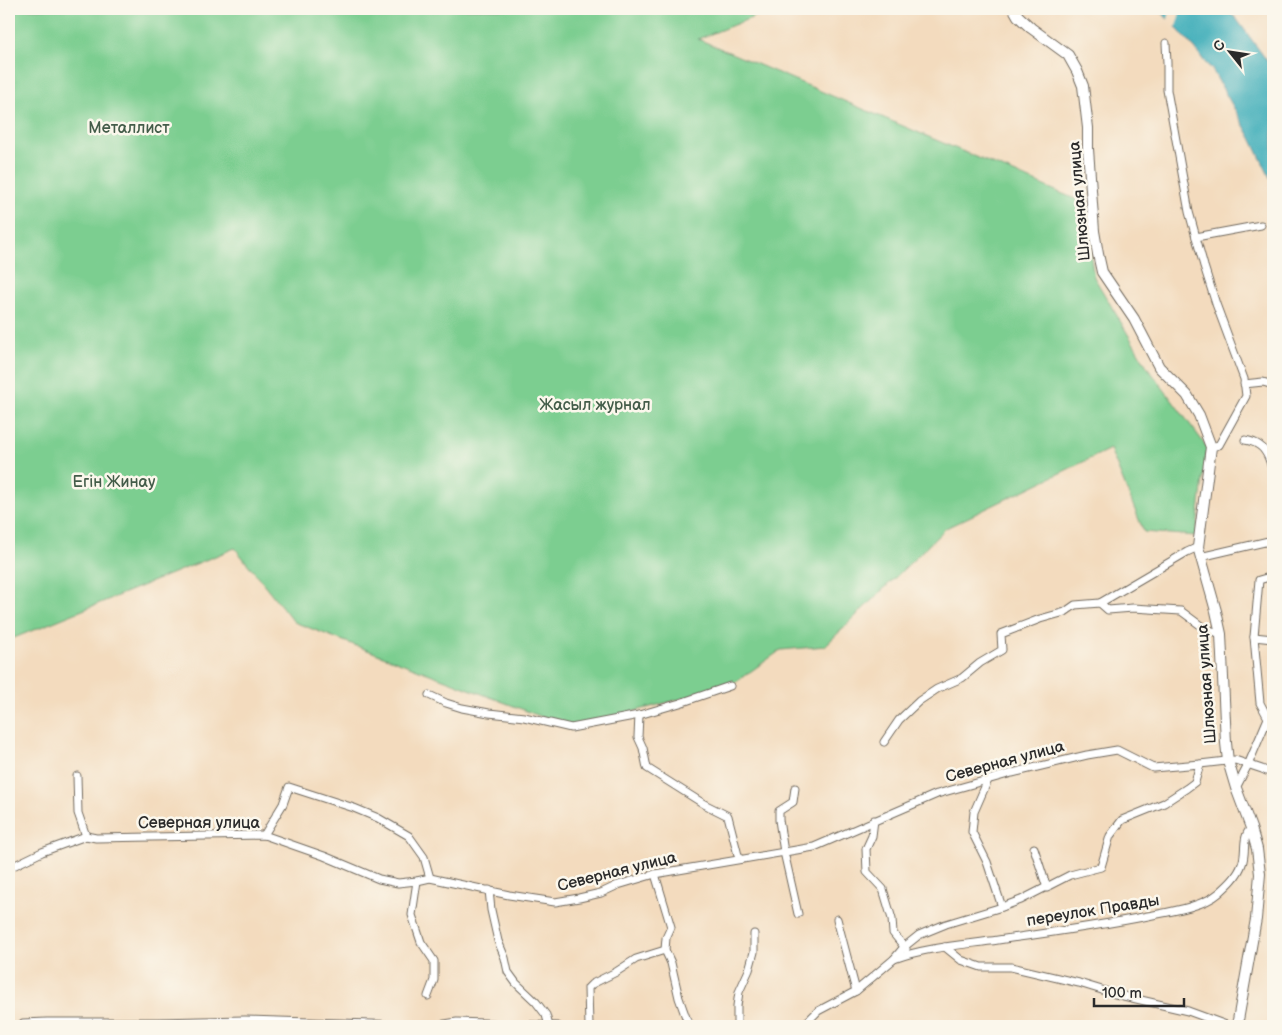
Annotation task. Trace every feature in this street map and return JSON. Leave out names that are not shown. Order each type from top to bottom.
[{"type":"street","name":"Шлюзная улица","points":[[1014,9],[1018,16],[1031,28],[1068,55],[1084,86],[1094,232],[1102,272],[1134,319],[1159,367],[1187,395],[1200,415],[1211,447],[1199,552],[1221,634],[1228,761],[1235,760],[1262,768],[1273,774]]},
{"type":"street","points":[[1166,43],[1167,90],[1189,212],[1210,285],[1244,378],[1246,396],[1219,445],[1211,447]]},
{"type":"street","points":[[1196,238],[1261,225]]},
{"type":"street","points":[[1244,384],[1263,382],[1273,385]]},
{"type":"street","points":[[1245,440],[1259,445],[1265,450],[1273,473]]},
{"type":"street","points":[[884,742],[899,720],[919,701],[937,689],[962,678],[980,663],[1002,650],[1001,634],[1040,619],[1065,612],[1075,605],[1100,603],[1186,552],[1199,552],[1273,540]]},
{"type":"street","points":[[1236,788],[1271,716],[1260,703],[1254,637],[1259,580],[1273,576]]},
{"type":"street","points":[[1100,603],[1108,610],[1133,608],[1181,611],[1204,628],[1221,634]]},
{"type":"street","points":[[1254,637],[1273,639]]},
{"type":"street","points":[[429,695],[462,708],[524,717],[571,728],[639,715],[730,686]]},
{"type":"street","points":[[639,715],[638,737],[643,748],[647,768],[704,804],[728,816],[739,859]]},
{"type":"street","name":"Северная улица","points":[[9,868],[42,852],[86,836],[96,838],[264,835],[324,856],[379,879],[398,883],[430,878],[509,895],[555,902],[601,893],[618,885],[654,874],[814,847],[937,794],[1087,755],[1117,750],[1153,768],[1228,761]]},
{"type":"street","points":[[1228,761],[1257,849],[1260,874],[1256,920],[1237,1026]]},
{"type":"street","points":[[803,1026],[818,1011],[856,991],[919,935],[946,924],[1021,900],[1070,875],[1101,867],[1110,836],[1122,820],[1164,803],[1188,788],[1195,782],[1200,764]]},
{"type":"street","points":[[77,776],[78,813],[86,836]]},
{"type":"street","points":[[988,780],[974,812],[972,832],[987,862],[1002,907]]},
{"type":"street","points":[[264,835],[283,804],[289,787],[354,808],[378,818],[410,836],[424,857],[430,878]]},
{"type":"street","points":[[796,788],[793,802],[779,811],[779,820],[798,914]]},
{"type":"street","points":[[874,820],[872,836],[866,849],[867,872],[883,890],[892,919],[893,933],[910,953]]},
{"type":"street","name":"переулок Правды","points":[[894,959],[910,953],[946,946],[1100,926],[1175,911],[1208,901],[1233,880],[1243,863],[1246,833],[1250,828]]},
{"type":"street","points":[[1034,848],[1047,888]]},
{"type":"street","points":[[654,874],[671,927],[666,938],[665,950],[671,963],[679,998],[690,1026]]},
{"type":"street","points":[[417,881],[412,915],[421,942],[434,961],[434,980],[428,996]]},
{"type":"street","points":[[489,890],[491,910],[508,972],[546,1015],[549,1026]]},
{"type":"street","points":[[837,919],[856,991]]},
{"type":"street","points":[[737,1026],[739,992],[749,970],[754,952],[754,934]]},
{"type":"street","points":[[946,946],[961,960],[981,967],[1011,968],[1079,983],[1115,994],[1188,1011],[1229,1026]]},
{"type":"street","points":[[589,1026],[588,988],[592,984],[636,959],[665,950]]},
{"type":"street","points":[[20,1026],[23,1023],[158,1022],[433,1026],[457,1022],[558,1026]]},
{"type":"green space","name":"Жасыл журнал","points":[[9,9],[774,9],[698,39],[1082,202],[1094,277],[1148,368],[1207,447],[1196,536],[1144,532],[1110,449],[946,528],[825,646],[781,650],[730,686],[571,728],[294,622],[235,548],[9,640]]},
{"type":"water","points":[[1158,9],[1224,9],[1236,18],[1273,69],[1273,184],[1251,138],[1211,68]]},
{"type":"pier","points":[[1171,9],[1181,9],[1175,30],[1167,22]]},
{"type":"park label","name":"Металлист","points":[[129,128]]},
{"type":"park label","name":"Егін Жинау","points":[[114,482]]}]
